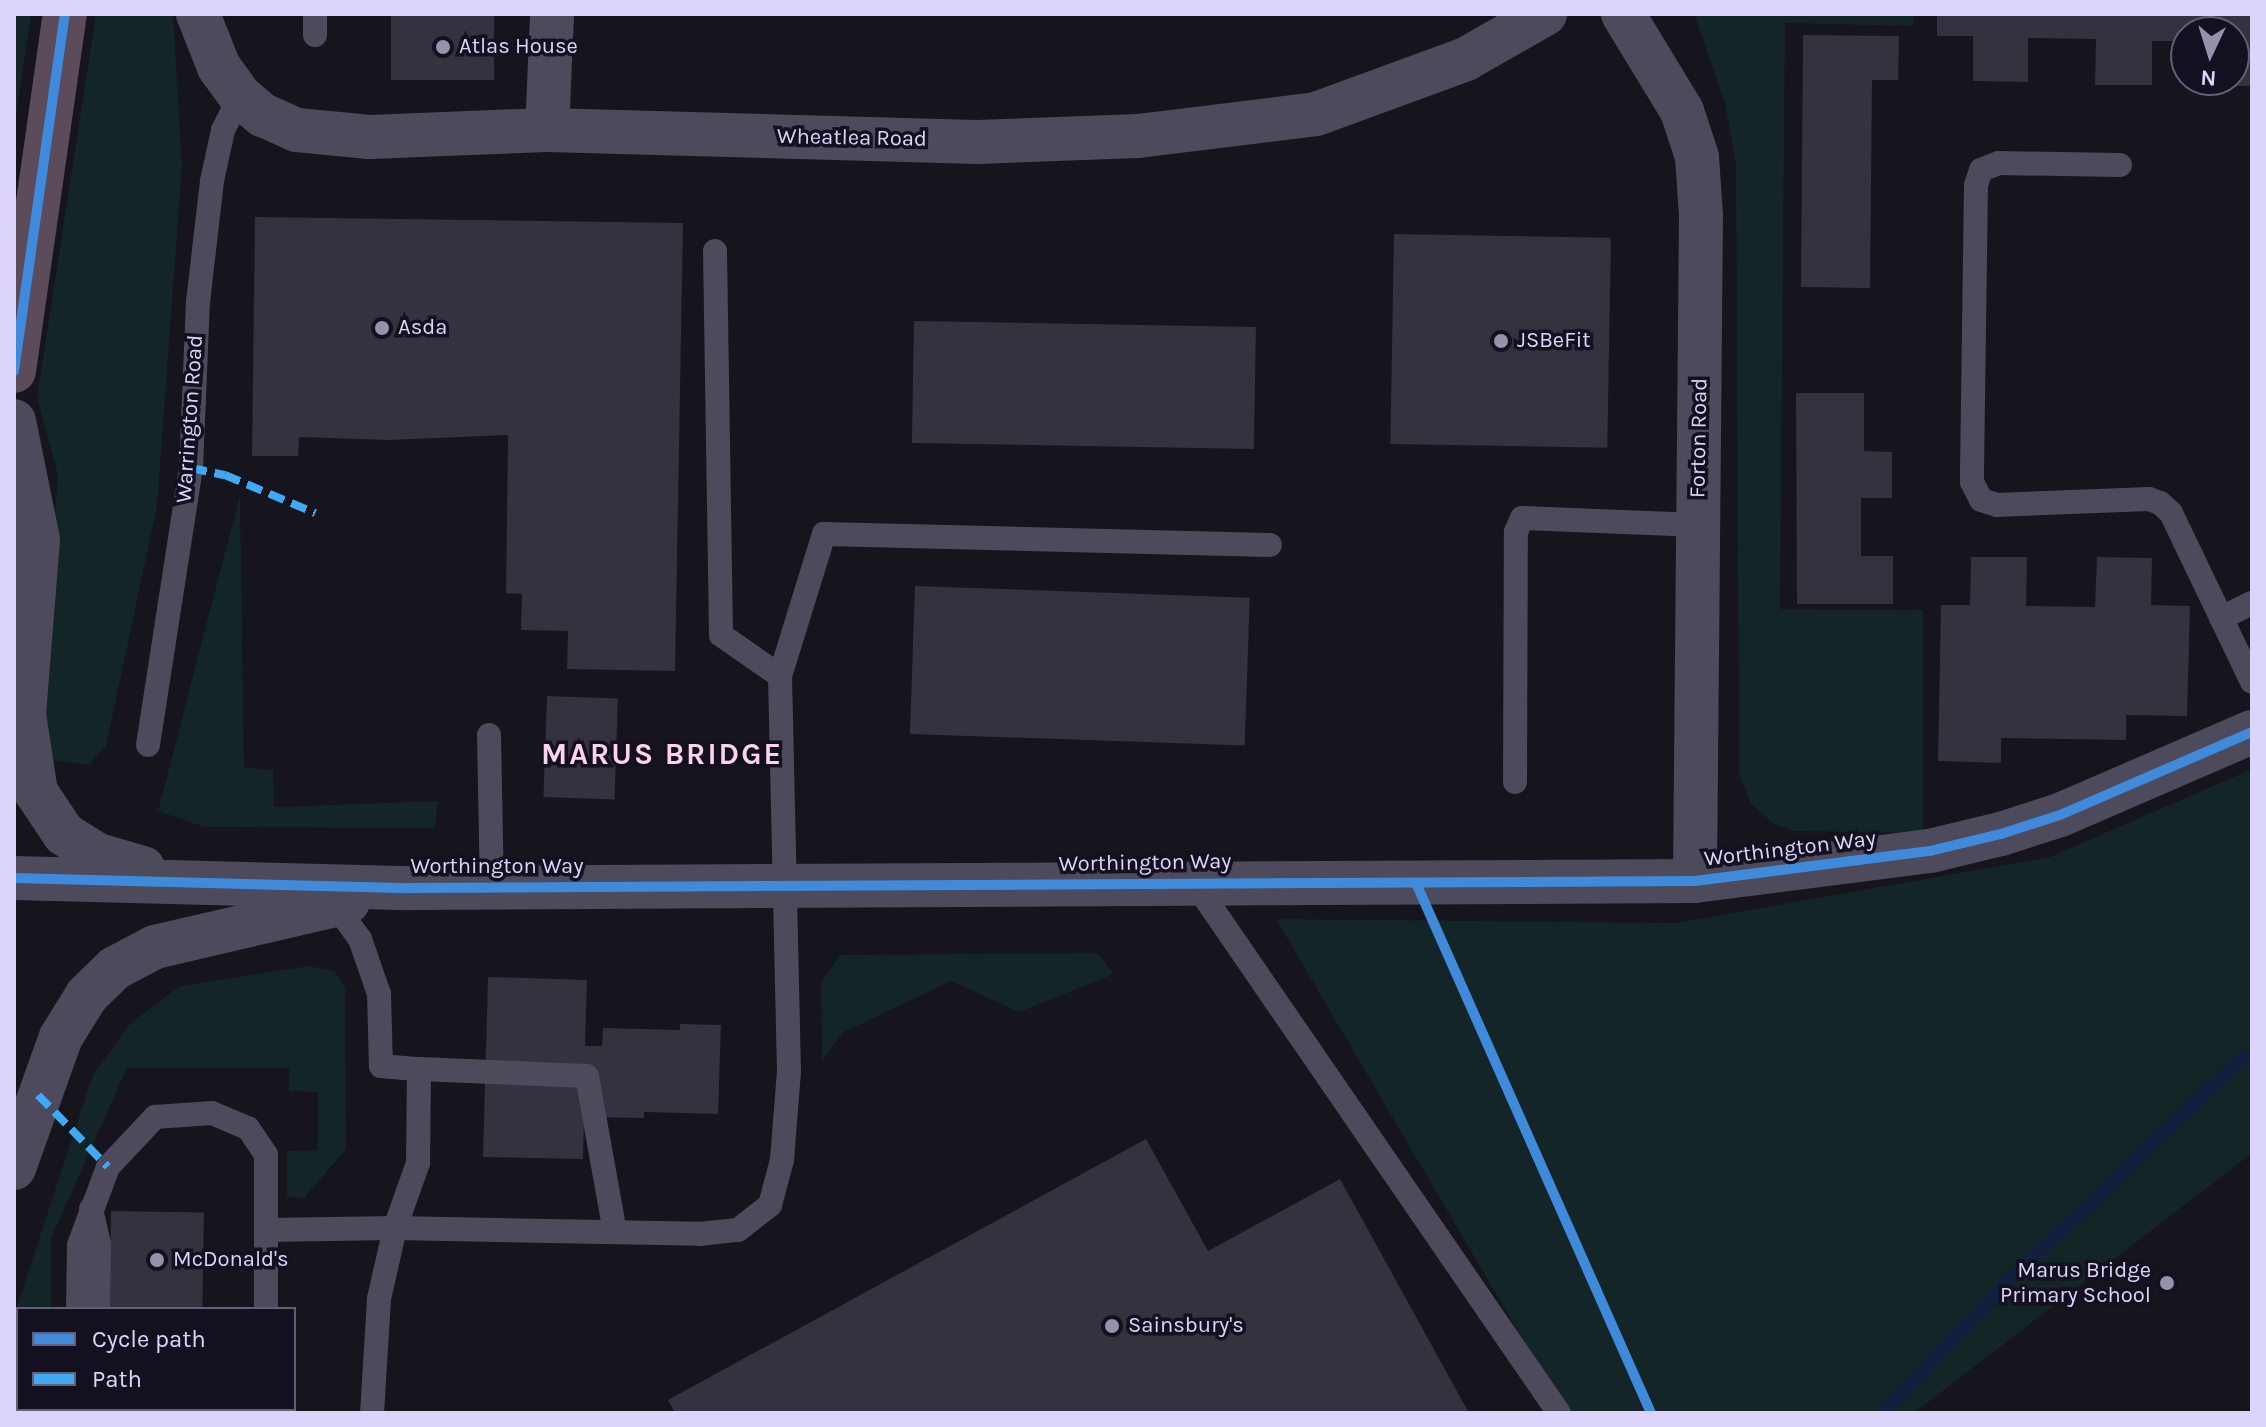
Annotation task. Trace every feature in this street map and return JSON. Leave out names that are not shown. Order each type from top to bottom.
[{"type":"highway","points":[[14,371],[65,14]]},
{"type":"street","name":"Wheatlea Road","points":[[198,14],[219,67],[240,96],[263,115],[297,130],[334,136],[547,130],[977,142],[1138,136],[1316,114],[1466,59],[1545,14]]},
{"type":"street","points":[[547,130],[552,14]]},
{"type":"street","name":"Forton Road","points":[[1623,14],[1682,111],[1697,157],[1701,215],[1695,881]]},
{"type":"street","name":"Worthington Way","points":[[14,421],[38,540],[24,714],[36,792],[64,834],[98,855],[214,883]]},
{"type":"street","name":"Worthington Way","points":[[14,878],[409,888],[1695,881],[1930,851],[2001,834],[2060,815],[2252,732]]},
{"type":"street","points":[[14,1168],[61,1037],[87,995],[115,968],[155,947],[409,888]]},
{"type":"lane","name":"Warrington Road","points":[[148,745],[191,468],[198,302],[212,181],[223,130],[240,96]]},
{"type":"lane","points":[[2120,165],[1999,163],[1981,170],[1976,185],[1972,482],[1981,500],[1997,505],[2149,499],[2160,503],[2171,513],[2252,682]]},
{"type":"lane","points":[[715,251],[721,635],[780,676]]},
{"type":"lane","points":[[1515,782],[1516,532],[1522,518],[1698,525]]},
{"type":"lane","points":[[266,1230],[395,1228],[699,1234],[738,1230],[770,1205],[782,1160],[789,1072],[780,676],[824,534],[1270,545]]},
{"type":"lane","points":[[2221,618],[2252,603]]},
{"type":"lane","points":[[489,735],[492,887]]},
{"type":"lane","points":[[1194,882],[1559,1413]]},
{"type":"lane","points":[[335,905],[360,939],[379,994],[381,1066],[587,1076],[615,1232]]},
{"type":"lane","points":[[372,1413],[379,1299],[395,1228],[418,1163],[419,1069]]},
{"type":"lane","points":[[78,1307],[79,1245],[108,1167],[155,1117],[212,1113],[248,1128],[266,1155],[266,1307]]},
{"type":"lane","points":[[91,1209],[99,1245],[98,1307]]},
{"type":"shaded area","points":[[14,14],[31,14],[14,131]]},
{"type":"shaded area","points":[[96,14],[173,14],[182,166],[157,507],[106,746],[89,765],[49,760],[38,722],[58,475],[37,397]]},
{"type":"shaded area","points":[[1694,14],[1914,14],[1913,26],[1785,23],[1780,609],[1923,610],[1923,833],[1794,831],[1773,823],[1751,804],[1739,775],[1736,165],[1725,103]]},
{"type":"shaded area","points":[[240,495],[244,767],[273,770],[274,807],[438,801],[435,828],[204,827],[158,811]]},
{"type":"shaded area","points":[[2252,769],[2252,1153],[1914,1413],[1566,1413],[1276,919],[1676,923],[2050,857]]},
{"type":"shaded area","points":[[1097,953],[1114,974],[1019,1012],[951,981],[844,1032],[822,1060],[821,982],[841,955]]},
{"type":"shaded area","points":[[309,966],[335,971],[345,988],[346,1149],[304,1198],[287,1197],[287,1151],[318,1150],[318,1092],[289,1091],[289,1068],[127,1068],[51,1239],[51,1307],[17,1307],[93,1075],[130,1024],[180,986]]},
{"type":"shaded area","points":[[16,1309],[16,1411],[53,1413],[14,1413]]},
{"type":"building","name":"Atlas House","points":[[391,14],[494,14],[494,80],[391,80]]},
{"type":"building","points":[[1937,14],[2252,14],[2252,86],[2250,16],[2170,16],[2170,41],[2152,41],[2152,85],[2095,85],[2096,39],[2028,38],[2028,82],[1973,81],[1973,36],[1937,36]]},
{"type":"building","points":[[1803,35],[1899,36],[1898,80],[1872,80],[1870,288],[1801,287]]},
{"type":"building","points":[[255,217],[683,223],[675,671],[567,669],[568,631],[521,630],[522,594],[506,593],[508,435],[388,440],[299,437],[298,456],[252,456]]},
{"type":"building","name":"JSBeFit","points":[[1394,234],[1611,238],[1607,448],[1390,444]]},
{"type":"building","points":[[914,321],[1256,327],[1254,449],[912,443]]},
{"type":"building","points":[[1796,393],[1864,393],[1864,451],[1892,452],[1892,498],[1861,498],[1861,556],[1893,556],[1893,604],[1797,604]]},
{"type":"building","points":[[1971,557],[2027,557],[2026,606],[2095,607],[2097,557],[2152,558],[2151,605],[2190,606],[2187,716],[2126,715],[2126,740],[2001,738],[2001,763],[1938,761],[1941,605],[1970,605]]},
{"type":"building","points":[[915,586],[1250,598],[1245,746],[910,734]]},
{"type":"building","points":[[547,696],[618,698],[614,799],[543,797]]},
{"type":"building","points":[[488,977],[587,980],[585,1046],[602,1046],[603,1028],[680,1030],[680,1024],[721,1025],[718,1114],[644,1112],[644,1118],[584,1117],[583,1159],[483,1157]]},
{"type":"building","name":"Sainsbury's","points":[[1146,1139],[1208,1251],[1340,1179],[1469,1413],[675,1413],[668,1400]]},
{"type":"building","name":"McDonald's","points":[[111,1211],[204,1213],[202,1307],[109,1307]]},
{"type":"waterway","points":[[1882,1413],[2013,1277],[2242,1058],[2252,1058]]},
{"type":"marked path","points":[[191,468],[225,475],[315,513]]},
{"type":"marked path","points":[[38,1095],[108,1167]]},
{"type":"cycle path","points":[[14,371],[65,14]]},
{"type":"cycle path","points":[[14,878],[409,888],[1695,881],[1930,851],[2001,834],[2060,815],[2252,732]]},
{"type":"cycle path","points":[[1416,883],[1651,1413]]},
{"type":"place","name":"Atlas House","points":[[443,47]]},
{"type":"place","name":"Asda","points":[[382,328]]},
{"type":"place","name":"JSBeFit","points":[[1501,341]]},
{"type":"place","name":"McDonald's","points":[[157,1260]]},
{"type":"place","name":"Marus Bridge Primary School","points":[[2167,1283]]},
{"type":"place","name":"Sainsbury's","points":[[1112,1326]]},
{"type":"district","name":"MARUS BRIDGE","points":[[662,754]]}]
